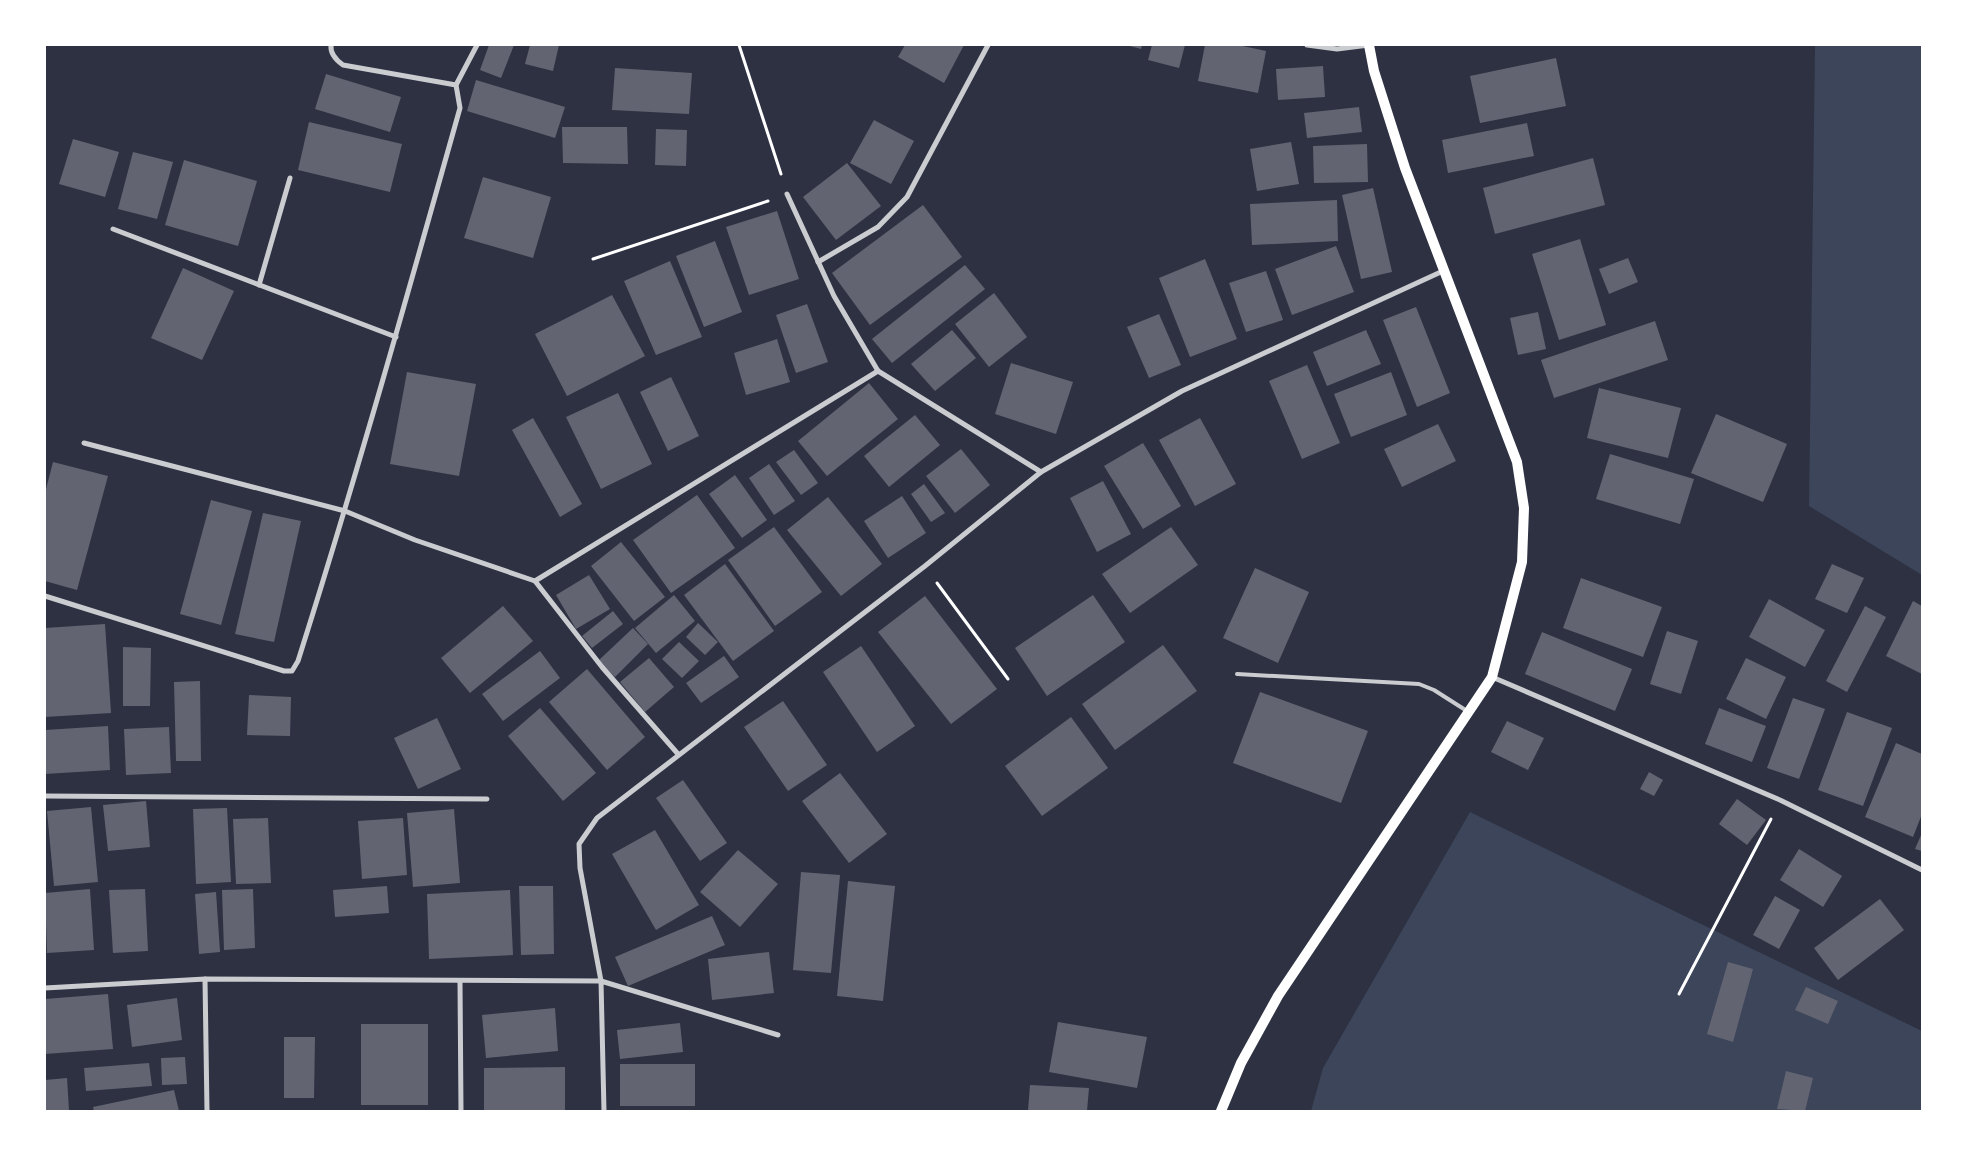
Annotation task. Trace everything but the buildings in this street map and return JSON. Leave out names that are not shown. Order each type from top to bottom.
[{"type":"main road","points":[[1221,1111],[1241,1063],[1278,996],[1492,677],[1522,562],[1524,508],[1517,462],[1402,159],[1374,71],[1369,45]]},
{"type":"street","points":[[331,45],[330,50],[336,60],[343,65],[456,85]]},
{"type":"street","points":[[45,596],[284,671],[292,671],[298,661],[345,511],[396,337],[460,108],[456,85],[477,45]]},
{"type":"street","points":[[818,262],[878,227],[907,197],[988,45]]},
{"type":"street","points":[[1307,45],[1337,49],[1369,45]]},
{"type":"street","points":[[259,285],[290,178]]},
{"type":"street","points":[[788,194],[834,296],[878,371],[1041,472]]},
{"type":"street","points":[[113,229],[396,337]]},
{"type":"street","points":[[604,1111],[601,981],[580,868],[578,844],[597,818],[925,566],[1041,472],[1182,391],[1443,271]]},
{"type":"street","points":[[535,581],[878,371]]},
{"type":"street","points":[[84,443],[345,511],[415,540],[535,581],[602,667],[678,754]]},
{"type":"street","points":[[1492,677],[1780,800],[1922,870]]},
{"type":"street","points":[[45,796],[487,799]]},
{"type":"street","points":[[45,988],[204,979],[460,982],[601,981],[778,1035]]},
{"type":"street","points":[[204,979],[207,1111]]},
{"type":"street","points":[[460,982],[461,1111]]},
{"type":"lane","points":[[1237,674],[1418,684],[1434,690],[1469,713]]},
{"type":"path","points":[[593,259],[788,194],[739,45]]},
{"type":"path","points":[[925,566],[1008,678]]},
{"type":"path","points":[[1679,994],[1780,800]]},
{"type":"shaded area","points":[[1815,45],[1922,45],[1922,575],[1809,506]]},
{"type":"shaded area","points":[[1470,812],[1922,1031],[1922,1111],[1311,1111],[1323,1068]]}]
